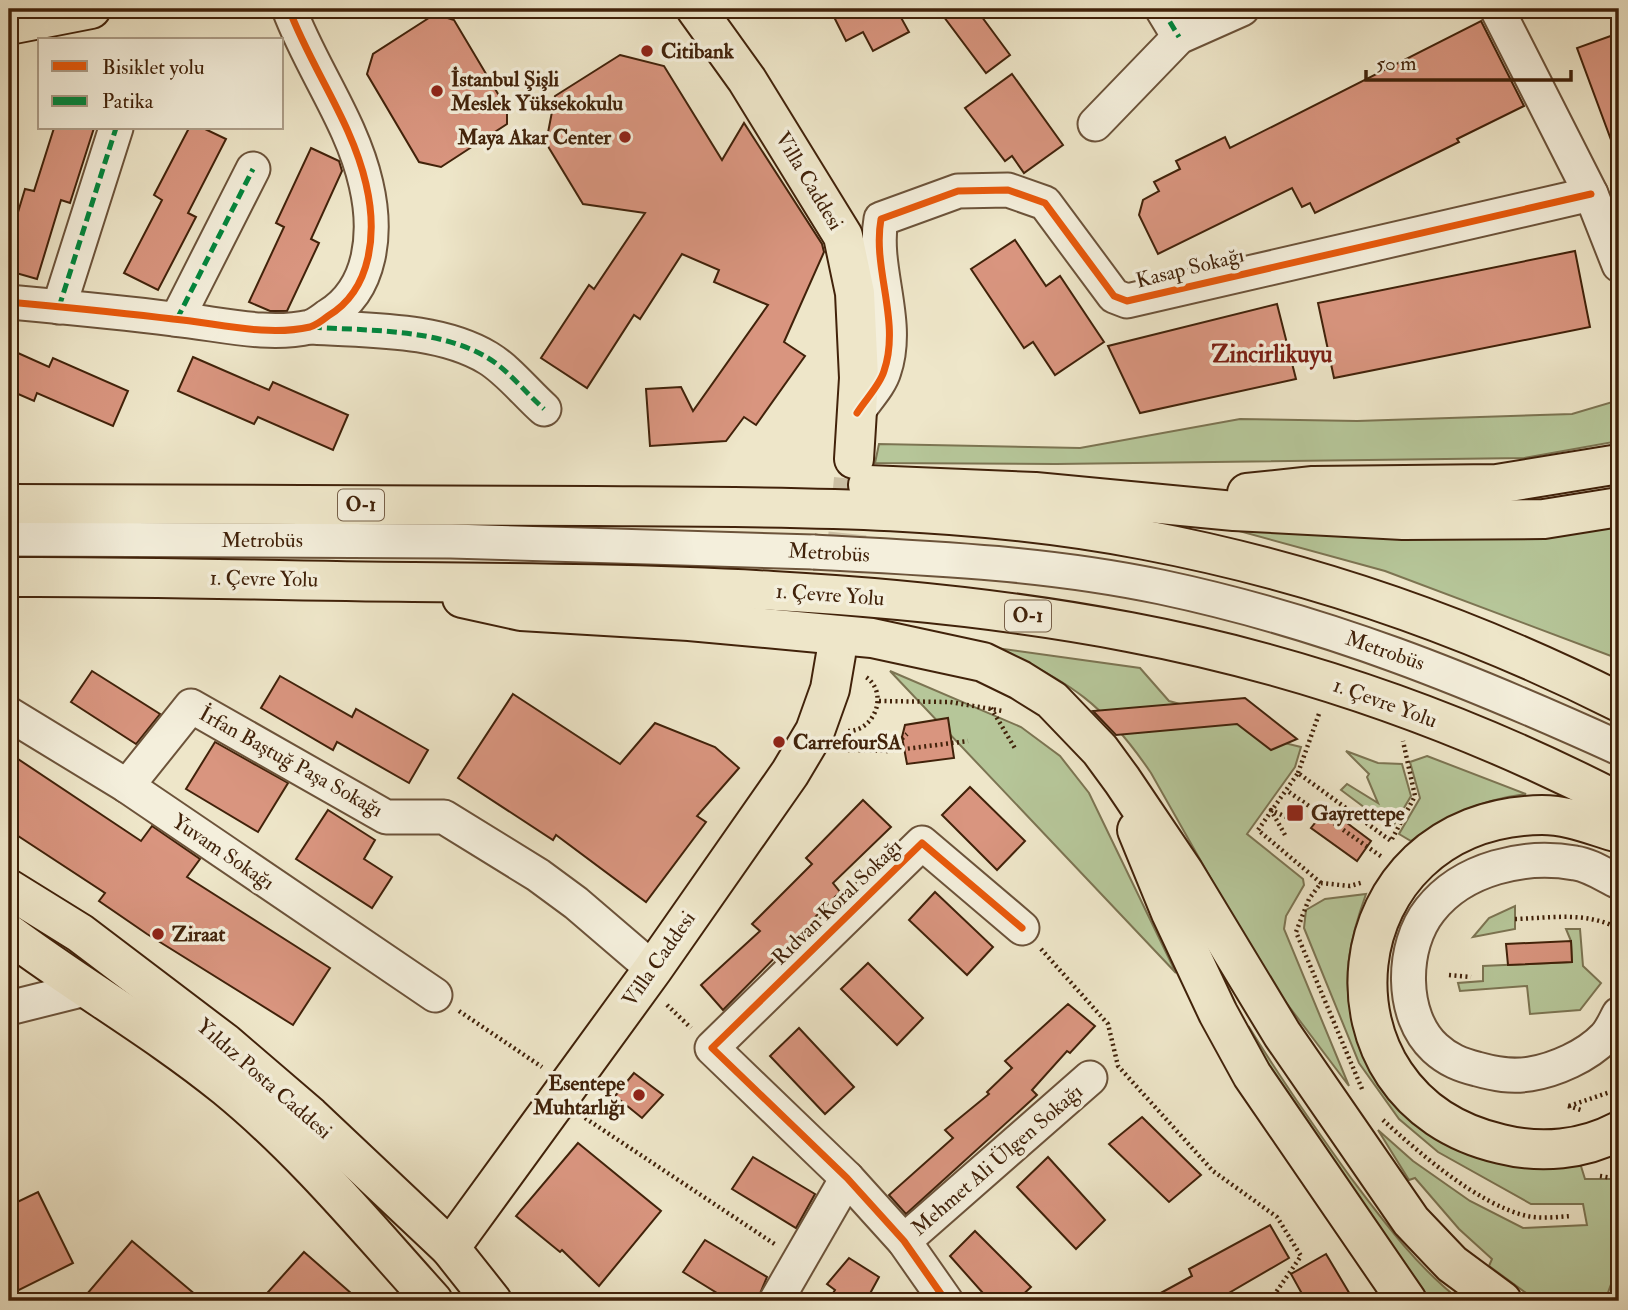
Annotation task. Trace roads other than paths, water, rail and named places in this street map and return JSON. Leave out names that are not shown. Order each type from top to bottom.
[{"type":"main road","points":[[9,24],[91,9]]},
{"type":"main road","name":"Villa Caddesi","points":[[696,9],[747,80],[843,236],[855,293],[859,379],[854,459]]},
{"type":"main road","points":[[1180,505],[1263,490],[1313,486],[1497,484],[1619,464]]},
{"type":"main road","points":[[714,507],[792,489],[883,484],[1403,520],[1544,519],[1619,507]]},
{"type":"main road","name":"O-1","points":[[9,504],[878,510],[1039,523],[1145,540],[1267,568],[1338,589],[1472,636],[1558,671],[1619,702]]},
{"type":"main road","name":"1. Çevre Yolu","points":[[9,578],[120,576],[695,586],[919,601],[1130,632],[1224,653],[1331,683],[1499,747],[1619,803]]},
{"type":"main road","points":[[407,582],[521,611],[689,621],[872,638],[983,662],[1052,700],[1100,750],[1184,872],[1282,1034],[1411,1221],[1452,1264],[1502,1301]]},
{"type":"main road","name":"Villa Caddesi","points":[[450,1248],[577,1102],[659,986],[815,731],[830,689],[849,665]]},
{"type":"main road","points":[[1129,794],[1145,852],[1218,1013],[1241,1055],[1304,1155],[1407,1301]]},
{"type":"main road","points":[[1619,833],[1574,819],[1535,816],[1484,823],[1440,843],[1417,862],[1396,886],[1379,916],[1369,946],[1366,975],[1376,1034],[1389,1064],[1409,1090],[1457,1129],[1486,1141],[1520,1149],[1558,1150],[1605,1138],[1619,1131]]},
{"type":"main road","name":"Yıldız Posta Caddesi","points":[[9,889],[80,933],[225,1042],[310,1116],[450,1248],[492,1301]]},
{"type":"main road","name":"Yıldız Posta Caddesi","points":[[9,934],[227,1088],[350,1206],[433,1301]]},
{"type":"main road","points":[[350,1206],[407,1245],[426,1249],[450,1248],[462,1273],[466,1301]]},
{"type":"street","points":[[289,9],[357,153],[371,215],[366,274],[346,306],[312,327]]},
{"type":"street","points":[[1162,9],[1179,37]]},
{"type":"street","points":[[1095,124],[1179,37],[1242,9]]},
{"type":"street","points":[[1497,9],[1591,194],[1619,265]]},
{"type":"street","points":[[59,307],[115,130]]},
{"type":"street","points":[[177,319],[253,169]]},
{"type":"street","name":"Kasap Sokağı","points":[[857,412],[884,372],[890,318],[877,236],[881,219],[958,191],[1008,190],[1045,203],[1114,296],[1127,301],[1591,194]]},
{"type":"street","points":[[9,302],[177,319],[221,327],[312,327],[406,334],[458,344],[489,359],[544,409]]},
{"type":"street","name":"Metrobüs","points":[[9,539],[451,541],[814,552],[1001,563],[1158,586],[1224,601],[1389,650],[1486,688],[1619,748]]},
{"type":"street","name":"İrfan Baştuğ Paşa Sokağı","points":[[127,786],[191,706],[386,817],[444,817],[538,875],[576,903],[659,986]]},
{"type":"street","name":"Yuvam Sokağı","points":[[9,714],[127,786],[435,995]]},
{"type":"street","name":"Rıdvan Koral Sokağı","points":[[847,1178],[712,1048],[922,843],[1022,928]]},
{"type":"street","points":[[1619,882],[1578,863],[1531,860],[1492,868],[1464,881],[1430,910],[1411,955],[1408,984],[1412,1010],[1433,1047],[1456,1063],[1499,1075],[1548,1071],[1568,1061],[1606,1037],[1619,1014]]},
{"type":"street","points":[[9,1008],[89,988]]},
{"type":"street","name":"Mehmet Ali Ülgen Sokağı","points":[[904,1241],[1090,1078]]},
{"type":"street","points":[[776,1301],[847,1178],[904,1241],[946,1301]]},
{"type":"tunnel","points":[[838,628],[853,479]]},
{"type":"place","name":"Citibank","points":[[647,51]]},
{"type":"place","name":"İstanbul Şişli Meslek Yüksekokulu","points":[[437,91]]},
{"type":"place","name":"Maya Akar Center","points":[[625,137]]},
{"type":"place","name":"CarrefourSA","points":[[779,742]]},
{"type":"place","name":"Gayrettepe","points":[[1295,813]]},
{"type":"place","name":"Ziraat","points":[[158,934]]},
{"type":"place","name":"Esentepe Muhtarlığı","points":[[639,1095]]},
{"type":"district","name":"Zincirlikuyu","points":[[1272,354]]}]
